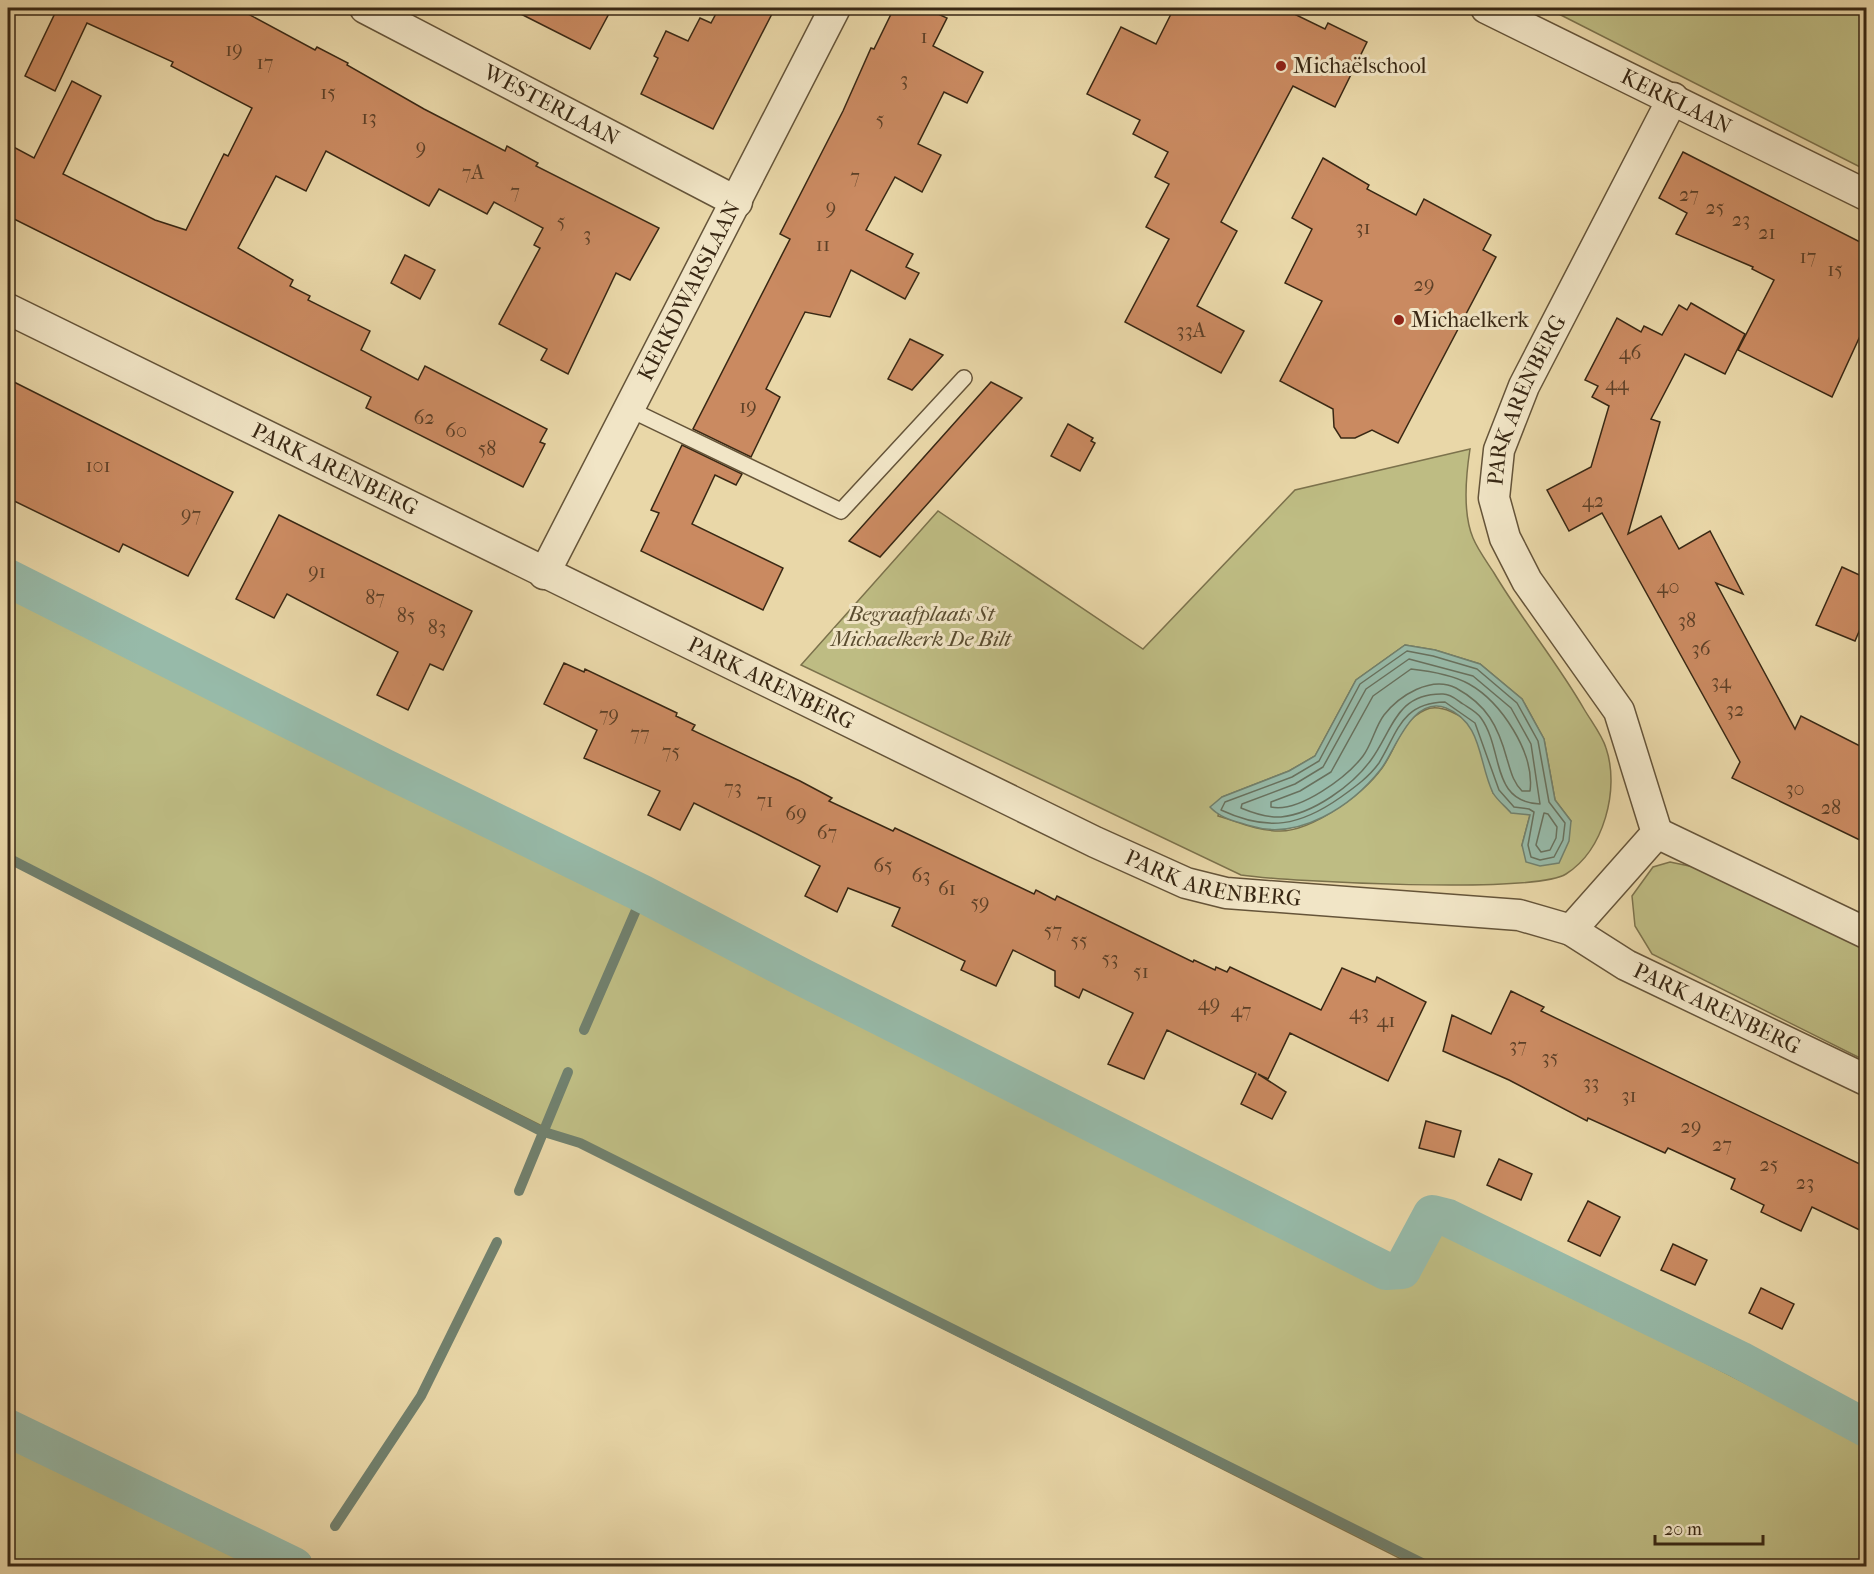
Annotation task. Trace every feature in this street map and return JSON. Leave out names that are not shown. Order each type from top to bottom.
[{"type":"street","name":"WESTERLAAN","points":[[365,8],[737,202]]},
{"type":"street","name":"KERKDWARSLAAN","points":[[544,574],[631,410],[835,8]]},
{"type":"street","name":"KERKLAAN","points":[[1486,8],[1673,98],[1866,195]]},
{"type":"street","name":"PARK ARENBERG","points":[[1657,833],[1619,711],[1527,581],[1505,538],[1494,498],[1500,450],[1524,386],[1673,98]]},
{"type":"street","name":"PARK ARENBERG","points":[[8,309],[544,574],[1084,837],[1186,883],[1226,893],[1519,915],[1571,930],[1626,965],[1866,1080]]},
{"type":"street","points":[[1571,930],[1657,833],[1866,933]]},
{"type":"lane","points":[[631,410],[841,511],[964,378]]},
{"type":"green space","points":[[1547,8],[1866,8],[1866,170]]},
{"type":"green space","name":"Begraafplaats St Michaelkerk De Bilt","points":[[1470,449],[1466,505],[1473,538],[1596,728],[1606,748],[1610,764],[1610,800],[1606,817],[1590,850],[1566,874],[1545,880],[1508,884],[1461,885],[1307,881],[1241,875],[801,665],[938,511],[1143,649],[1295,490]],"holes":[[[1405,645],[1435,650],[1480,664],[1522,699],[1544,739],[1555,800],[1571,821],[1522,845],[1530,815],[1493,793],[1479,744],[1468,723],[1451,712],[1437,708],[1425,710],[1410,721],[1374,778],[1351,799],[1322,818],[1293,829],[1272,831],[1218,816],[1222,797],[1289,771],[1315,756],[1356,680]]]},
{"type":"green space","points":[[8,576],[1398,1261],[1437,1225],[1866,1445],[1866,1566],[1415,1566],[8,857]]},
{"type":"green space","points":[[1670,862],[1694,867],[1866,945],[1866,1061],[1652,954],[1635,926],[1632,896],[1653,867]]},
{"type":"green space","points":[[8,1425],[296,1566],[8,1566]]},
{"type":"water","points":[[1405,645],[1435,650],[1480,664],[1522,699],[1544,739],[1555,800],[1571,821],[1569,841],[1559,863],[1540,866],[1526,862],[1522,845],[1530,815],[1511,813],[1495,796],[1488,781],[1478,744],[1467,723],[1446,708],[1434,706],[1414,717],[1381,769],[1369,783],[1355,796],[1323,817],[1287,829],[1269,829],[1229,819],[1210,807],[1222,797],[1289,771],[1315,756],[1356,680]]},
{"type":"building","points":[[52,8],[237,8],[315,50],[317,47],[348,63],[347,65],[424,109],[505,151],[507,146],[538,163],[536,166],[659,228],[630,280],[616,273],[568,374],[541,360],[547,349],[499,324],[540,248],[534,245],[543,228],[494,202],[487,214],[439,189],[429,206],[326,151],[306,191],[276,176],[238,248],[293,280],[290,286],[310,296],[308,300],[370,331],[361,350],[418,380],[425,366],[547,429],[540,442],[545,444],[523,487],[366,408],[371,397],[8,216],[8,144],[34,158],[72,81],[101,96],[63,174],[155,220],[186,230],[224,154],[228,156],[252,108],[171,66],[173,62],[87,23],[55,91],[25,76],[57,9]]},
{"type":"building","points":[[509,8],[612,8],[590,49]]},
{"type":"building","points":[[719,8],[775,8],[713,129],[641,94],[658,58],[654,56],[666,31],[688,41],[700,18],[711,23]]},
{"type":"building","points":[[894,8],[925,8],[947,18],[933,46],[983,72],[967,103],[944,92],[918,144],[941,155],[922,192],[895,177],[866,230],[913,254],[906,267],[919,273],[905,299],[851,270],[830,317],[805,312],[766,389],[780,397],[751,457],[693,429],[790,239],[780,234],[843,111],[871,48],[874,49]]},
{"type":"building","points":[[1174,8],[1282,8],[1325,29],[1328,23],[1367,42],[1335,107],[1293,86],[1221,222],[1237,231],[1197,306],[1244,331],[1221,373],[1125,322],[1169,239],[1146,227],[1169,184],[1155,177],[1168,152],[1133,134],[1140,120],[1087,94],[1121,27],[1156,44]]},
{"type":"building","points":[[1683,152],[1866,245],[1866,323],[1832,397],[1738,350],[1774,280],[1752,269],[1753,267],[1676,234],[1687,213],[1659,198]]},
{"type":"building","name":"Michaelkerk","points":[[1323,158],[1369,185],[1367,189],[1416,215],[1424,199],[1491,235],[1483,250],[1496,257],[1398,443],[1372,430],[1355,438],[1341,438],[1334,427],[1333,409],[1280,381],[1322,301],[1285,283],[1312,229],[1292,218]]},
{"type":"building","points":[[405,255],[435,270],[420,299],[391,283]]},
{"type":"building","points":[[1691,303],[1745,334],[1725,374],[1685,354],[1651,419],[1660,422],[1628,534],[1661,516],[1679,549],[1710,531],[1743,594],[1716,583],[1795,729],[1801,716],[1866,749],[1866,843],[1732,778],[1740,762],[1602,513],[1569,531],[1547,490],[1591,467],[1609,406],[1592,397],[1598,386],[1585,380],[1617,318],[1641,332],[1644,326],[1662,335],[1679,305],[1687,310]]},
{"type":"building","points":[[910,339],[943,355],[912,390],[888,379]]},
{"type":"building","points":[[8,379],[233,492],[188,576],[123,544],[119,552],[8,498]]},
{"type":"building","points":[[991,382],[1022,398],[880,557],[849,541]]},
{"type":"building","points":[[1068,424],[1093,438],[1091,441],[1095,443],[1080,471],[1051,456]]},
{"type":"building","points":[[682,445],[742,474],[736,485],[715,475],[692,524],[783,568],[763,610],[641,551],[659,513],[651,510]]},
{"type":"building","points":[[279,515],[472,611],[443,670],[430,664],[408,710],[377,695],[398,652],[287,594],[274,618],[236,599]]},
{"type":"building","points":[[1842,567],[1866,578],[1866,615],[1855,641],[1816,625]]},
{"type":"building","points":[[564,663],[584,672],[585,669],[677,713],[676,716],[695,725],[692,730],[800,781],[832,798],[829,801],[893,831],[895,828],[1034,894],[1036,890],[1055,900],[1057,896],[1193,962],[1194,960],[1215,970],[1216,967],[1227,972],[1230,967],[1321,1010],[1342,968],[1375,982],[1377,977],[1426,1002],[1388,1081],[1290,1033],[1268,1079],[1258,1074],[1286,1092],[1272,1119],[1241,1104],[1256,1073],[1167,1030],[1144,1079],[1108,1064],[1133,1013],[1083,989],[1079,998],[1055,986],[1055,971],[1013,950],[996,986],[961,970],[965,961],[892,926],[900,908],[848,888],[837,912],[805,896],[820,866],[694,803],[680,830],[648,815],[660,791],[584,758],[597,730],[544,704]]},
{"type":"building","points":[[1511,991],[1544,1007],[1541,1011],[1866,1167],[1866,1233],[1812,1207],[1801,1231],[1761,1212],[1764,1205],[1731,1189],[1735,1179],[1668,1148],[1665,1153],[1588,1118],[1587,1121],[1509,1080],[1443,1051],[1452,1015],[1491,1034]]},
{"type":"building","points":[[1426,1121],[1461,1131],[1454,1157],[1419,1148]]},
{"type":"building","points":[[1499,1159],[1532,1174],[1521,1200],[1487,1185]]},
{"type":"building","points":[[1588,1201],[1620,1217],[1600,1256],[1568,1241]]},
{"type":"building","points":[[1673,1244],[1707,1260],[1695,1285],[1661,1270]]},
{"type":"building","points":[[1761,1288],[1794,1304],[1782,1329],[1749,1313]]},
{"type":"waterway","points":[[8,578],[385,768],[643,894],[802,977],[1386,1271],[1402,1270],[1432,1214],[1448,1218],[1740,1360],[1866,1428]]},
{"type":"waterway","points":[[8,858],[541,1131],[580,1143],[1428,1566]]},
{"type":"waterway","points":[[584,1030],[643,894]]},
{"type":"waterway","points":[[519,1191],[568,1072]]},
{"type":"waterway","points":[[335,1526],[421,1396],[497,1242]]},
{"type":"waterway","points":[[8,1428],[294,1566]]},
{"type":"waterway","points":[[298,1566],[306,1559]]},
{"type":"place","name":"Michaëlschool","points":[[1281,66]]},
{"type":"place","name":"Michaelkerk","points":[[1399,320]]}]
